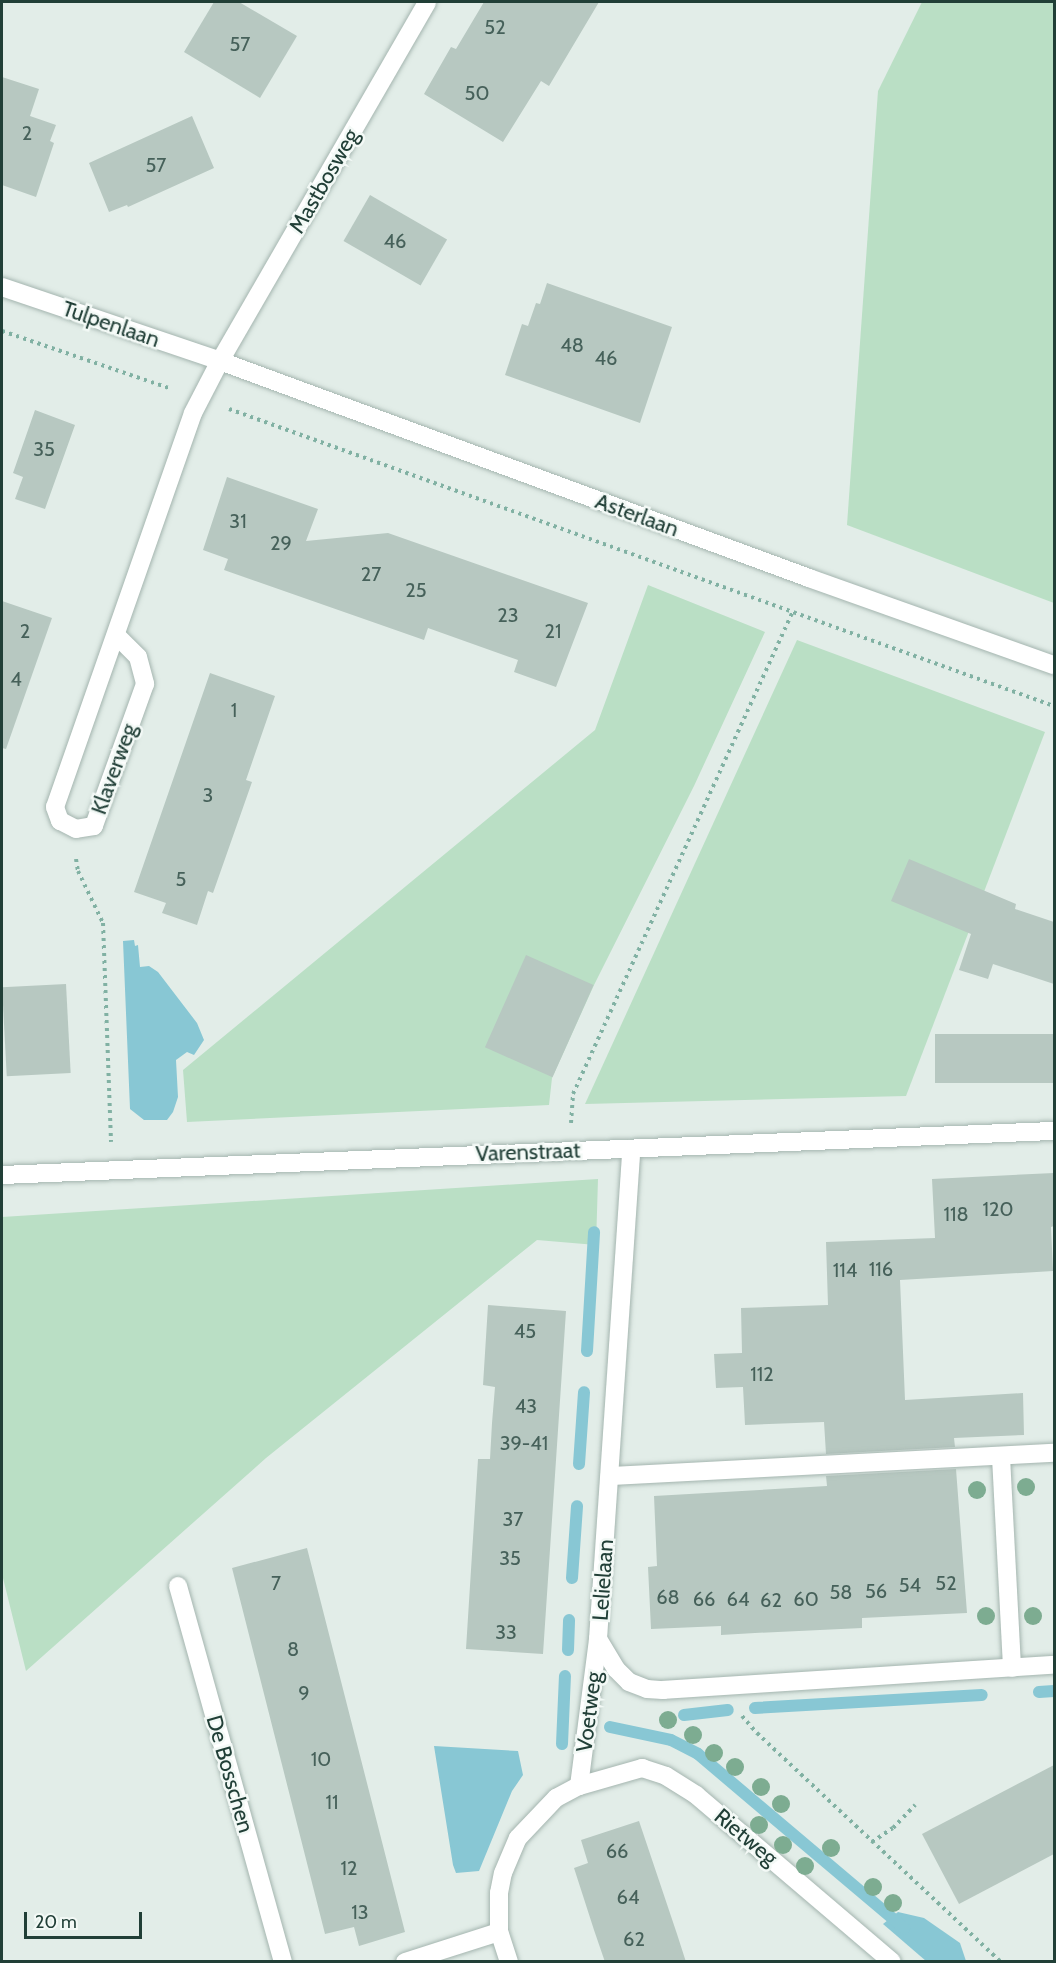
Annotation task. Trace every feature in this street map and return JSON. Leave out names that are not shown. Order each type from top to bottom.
[{"type":"street","name":"Mastbosweg","points":[[220,360],[427,2]]},
{"type":"street","name":"Tulpenlaan","points":[[2,287],[220,360]]},
{"type":"street","name":"Klaverweg","points":[[116,635],[138,657],[145,684],[94,826],[76,830],[60,821],[55,807],[193,413],[220,360]]},
{"type":"street","name":"Asterlaan","points":[[220,360],[797,574],[1054,665]]},
{"type":"street","name":"Varenstraat","points":[[2,1175],[1054,1131]]},
{"type":"street","name":"Lelielaan","points":[[631,1149],[611,1476],[598,1639],[616,1669],[629,1682],[647,1689],[737,1686],[1054,1665]]},
{"type":"street","points":[[611,1476],[1054,1453]]},
{"type":"street","points":[[1001,1457],[1012,1668]]},
{"type":"street","name":"De Bosschen","points":[[178,1586],[283,1962]]},
{"type":"street","name":"Voetweg","points":[[579,1786],[598,1639]]},
{"type":"street","name":"Rietweg","points":[[509,1962],[499,1932],[499,1893],[503,1873],[518,1838],[550,1803],[579,1786],[642,1768],[666,1776],[696,1795],[892,1962]]},
{"type":"street","points":[[405,1962],[499,1932]]},
{"type":"path","points":[[2,331],[201,399]]},
{"type":"path","points":[[219,406],[1054,706]]},
{"type":"path","points":[[569,1150],[573,1094],[794,611]]},
{"type":"path","points":[[737,1686],[739,1713],[757,1733],[1001,1962]]},
{"type":"path","points":[[873,1842],[893,1828],[915,1804]]},
{"type":"green space","points":[[922,2],[1054,2],[1054,603],[847,525],[878,91]]},
{"type":"green space","points":[[648,585],[765,632],[694,786],[594,985],[552,1078],[549,1105],[187,1122],[183,1070],[595,730]]},
{"type":"green space","points":[[797,640],[1045,732],[906,1096],[585,1104]]},
{"type":"green space","points":[[598,1179],[596,1245],[537,1240],[266,1458],[26,1671],[2,1574],[2,1217]]},
{"type":"water","points":[[134,940],[135,946],[138,945],[140,967],[149,966],[158,972],[197,1023],[204,1040],[194,1055],[187,1052],[176,1060],[178,1097],[173,1112],[167,1120],[144,1120],[130,1109],[123,941]]},
{"type":"water","points":[[434,1746],[518,1751],[523,1775],[512,1791],[479,1871],[456,1873],[453,1865]]},
{"type":"water","points":[[898,1912],[924,1918],[960,1943],[966,1961],[926,1961],[883,1924]]},
{"type":"building","points":[[214,2],[239,2],[297,36],[260,98],[184,52]]},
{"type":"building","points":[[484,2],[599,2],[549,86],[541,81],[503,142],[424,94],[451,47],[456,49]]},
{"type":"building","points":[[2,77],[39,89],[30,116],[56,125],[50,141],[54,143],[36,197],[2,185]]},
{"type":"building","points":[[192,116],[214,168],[128,207],[127,205],[109,212],[89,163]]},
{"type":"building","points":[[370,195],[447,239],[421,285],[344,241]]},
{"type":"building","points":[[547,283],[672,327],[640,423],[505,375],[522,324],[528,326],[536,303],[540,304]]},
{"type":"building","points":[[35,410],[75,425],[45,509],[15,499],[23,477],[13,473]]},
{"type":"building","points":[[227,477],[318,509],[306,541],[388,533],[588,603],[556,687],[514,672],[518,660],[428,628],[424,640],[224,570],[228,559],[203,550]]},
{"type":"building","points":[[2,601],[52,618],[6,749],[2,748]]},
{"type":"building","points":[[210,673],[275,696],[246,780],[252,782],[213,893],[208,891],[197,925],[162,913],[166,903],[134,892]]},
{"type":"building","points":[[909,859],[1016,904],[1015,909],[1054,922],[1054,984],[993,964],[988,979],[959,970],[971,934],[891,901]]},
{"type":"building","points":[[526,955],[594,985],[553,1077],[485,1047]]},
{"type":"building","points":[[66,984],[71,1073],[7,1076],[2,987]]},
{"type":"building","points":[[935,1034],[1054,1034],[1054,1083],[935,1083]]},
{"type":"building","points":[[1054,1173],[1054,1226],[1051,1227],[1053,1271],[900,1280],[905,1400],[1023,1393],[1024,1435],[954,1438],[955,1447],[826,1454],[824,1422],[745,1425],[743,1387],[716,1388],[714,1354],[742,1353],[741,1308],[828,1305],[826,1242],[935,1238],[932,1179]]},
{"type":"building","points":[[488,1305],[566,1311],[543,1654],[466,1649],[478,1459],[490,1459],[495,1387],[483,1385]]},
{"type":"building","points":[[956,1469],[967,1613],[862,1618],[862,1628],[721,1635],[721,1626],[651,1629],[648,1567],[657,1566],[654,1496],[827,1486],[826,1476]]},
{"type":"building","points":[[307,1548],[405,1932],[359,1946],[354,1927],[325,1934],[232,1568]]},
{"type":"building","points":[[1054,1765],[1054,1854],[959,1904],[922,1834]]},
{"type":"building","points":[[639,1821],[686,1962],[605,1962],[594,1930],[574,1868],[588,1863],[581,1840]]},
{"type":"waterway","points":[[587,1351],[594,1232]]},
{"type":"waterway","points":[[579,1464],[584,1392]]},
{"type":"waterway","points":[[572,1578],[577,1506]]},
{"type":"waterway","points":[[568,1650],[569,1620]]},
{"type":"waterway","points":[[562,1744],[565,1676]]},
{"type":"waterway","points":[[1039,1692],[1054,1691]]},
{"type":"waterway","points":[[755,1708],[982,1695]]},
{"type":"waterway","points":[[684,1715],[728,1710]]},
{"type":"waterway","points":[[610,1727],[671,1740],[698,1754],[904,1928]]}]
